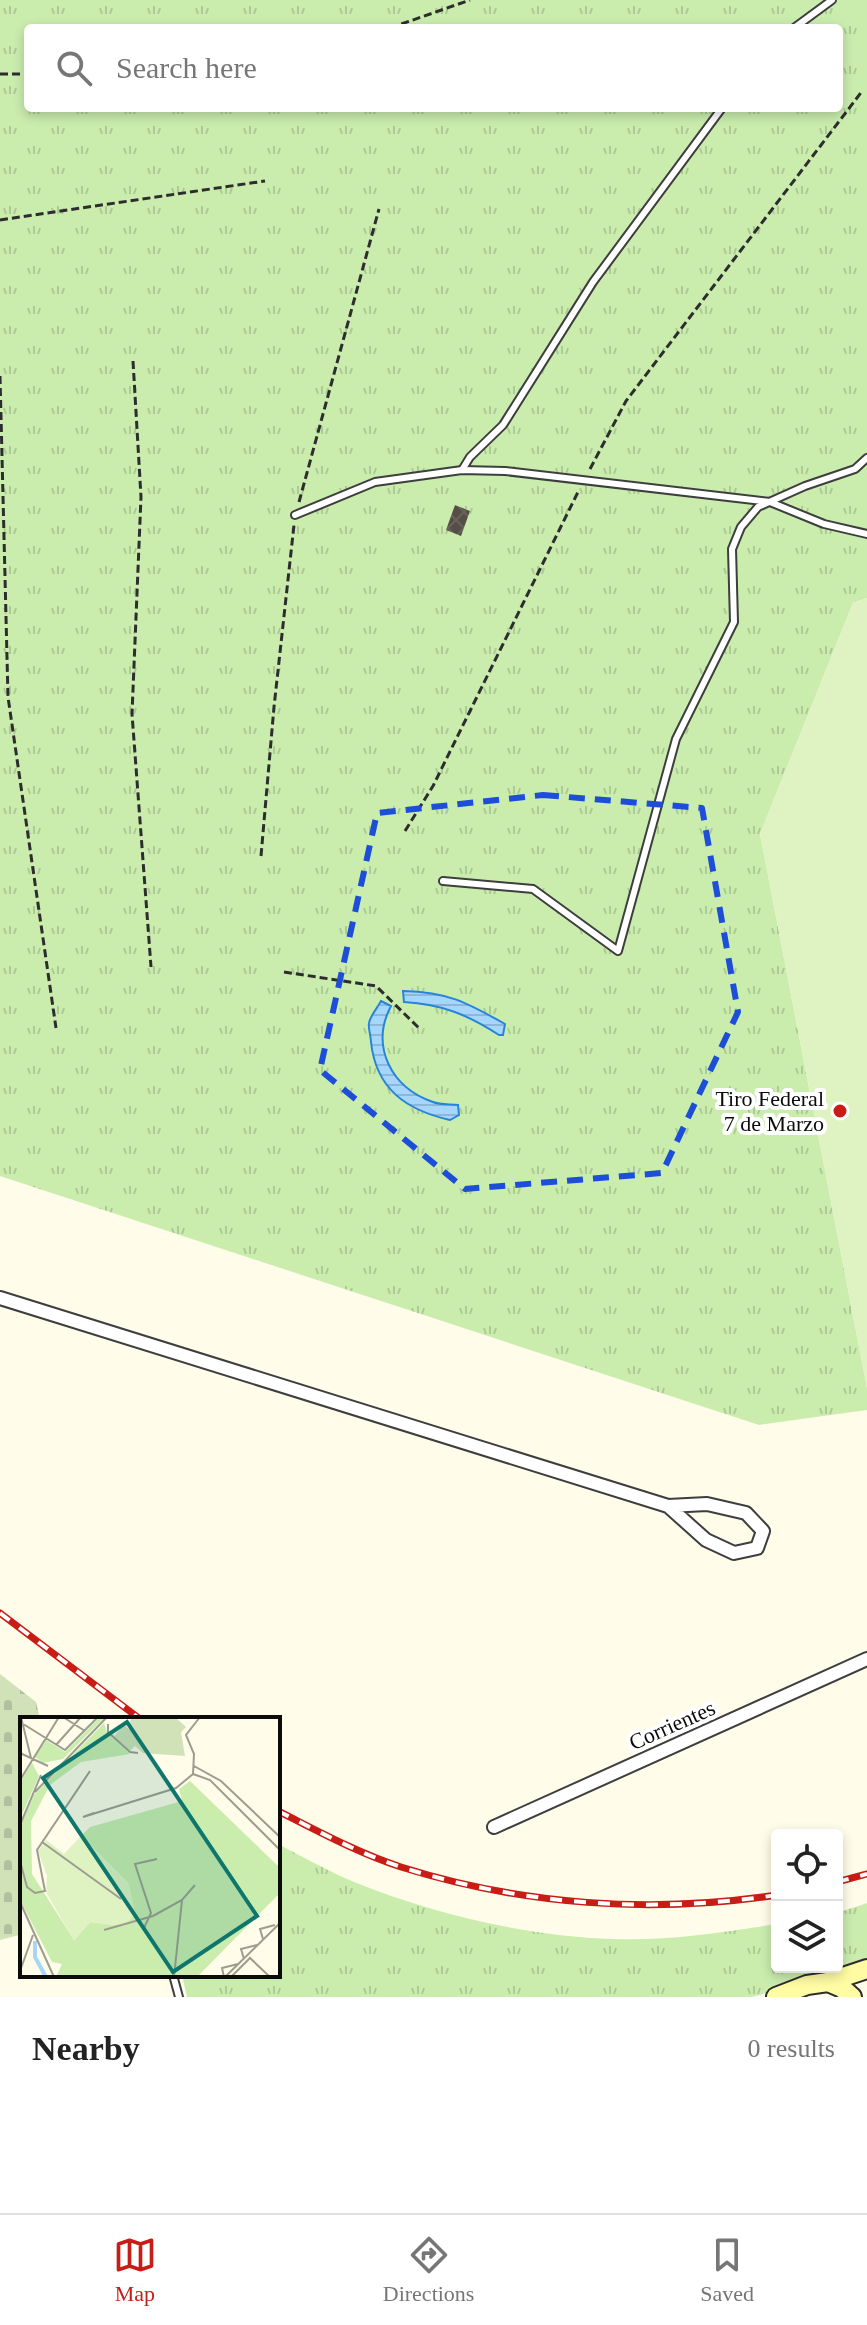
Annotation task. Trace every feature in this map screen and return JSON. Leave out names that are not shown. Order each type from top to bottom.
[{"type":"main road","points":[[776,1997],[867,1969]]},
{"type":"main road","points":[[828,1982],[852,1997]]},
{"type":"street","points":[[0,1298],[668,1506],[707,1504],[746,1513],[763,1531],[757,1548],[734,1553],[706,1540],[668,1506]]},
{"type":"street","name":"Corrientes","points":[[494,1827],[867,1659]]},
{"type":"lane","points":[[799,24],[832,0]]},
{"type":"lane","points":[[462,470],[475,450],[503,425],[593,282],[719,112]]},
{"type":"lane","points":[[443,881],[533,889],[618,951],[676,739],[734,622],[732,549],[741,527],[758,507],[805,486],[855,469],[867,458]]},
{"type":"lane","points":[[295,515],[375,482],[462,470],[505,471],[770,502],[824,524],[867,534]]},
{"type":"lane","points":[[174,1977],[179,1997]]},
{"type":"path","points":[[401,24],[470,0]]},
{"type":"path","points":[[0,74],[24,74]]},
{"type":"path","points":[[405,831],[433,786],[626,401],[863,90]]},
{"type":"path","points":[[0,220],[265,181]]},
{"type":"path","points":[[261,856],[295,515],[379,209]]},
{"type":"path","points":[[133,361],[141,497],[132,714],[151,967]]},
{"type":"path","points":[[0,376],[8,697],[56,1028]]},
{"type":"path","points":[[284,972],[376,986],[421,1030]]},
{"type":"highlighted area","points":[[543,795],[702,808],[738,1012],[662,1173],[465,1189],[320,1070],[377,813]]},
{"type":"green space","points":[[0,0],[867,0],[867,598],[853,603],[760,834],[867,1388],[867,1410],[759,1425],[0,1176]]},
{"type":"green space","name":"Tiro Federal 7 de Marzo","points":[[867,598],[867,1388],[760,834],[853,603]]},
{"type":"green space","points":[[0,1674],[36,1702],[40,1717],[20,1717],[20,1939],[19,1935],[0,1940]]},
{"type":"green space","points":[[280,1845],[344,1878],[385,1894],[449,1914],[515,1928],[581,1937],[655,1939],[771,1925],[771,1973],[838,1973],[752,1997],[187,1997],[182,1977],[280,1977]]},
{"type":"green space","points":[[867,1903],[867,1965],[843,1972],[843,1911]]},
{"type":"water","points":[[403,991],[432,993],[467,1004],[505,1024],[503,1035],[454,1012],[404,1002]]},
{"type":"water","points":[[381,1001],[391,1006],[385,1021],[384,1050],[396,1076],[418,1095],[436,1103],[458,1105],[459,1115],[450,1120],[434,1116],[407,1103],[387,1085],[374,1058],[369,1027]]},
{"type":"building","points":[[455,505],[470,511],[461,536],[446,530]]},
{"type":"railway","points":[[0,1613],[137,1717]]},
{"type":"railway","points":[[280,1812],[338,1841],[401,1867],[493,1890],[540,1898],[635,1905],[730,1901],[771,1896]]},
{"type":"railway","points":[[843,1880],[867,1874]]},
{"type":"place","name":"Tiro Federal 7 de Marzo","points":[[840,1111]]}]
